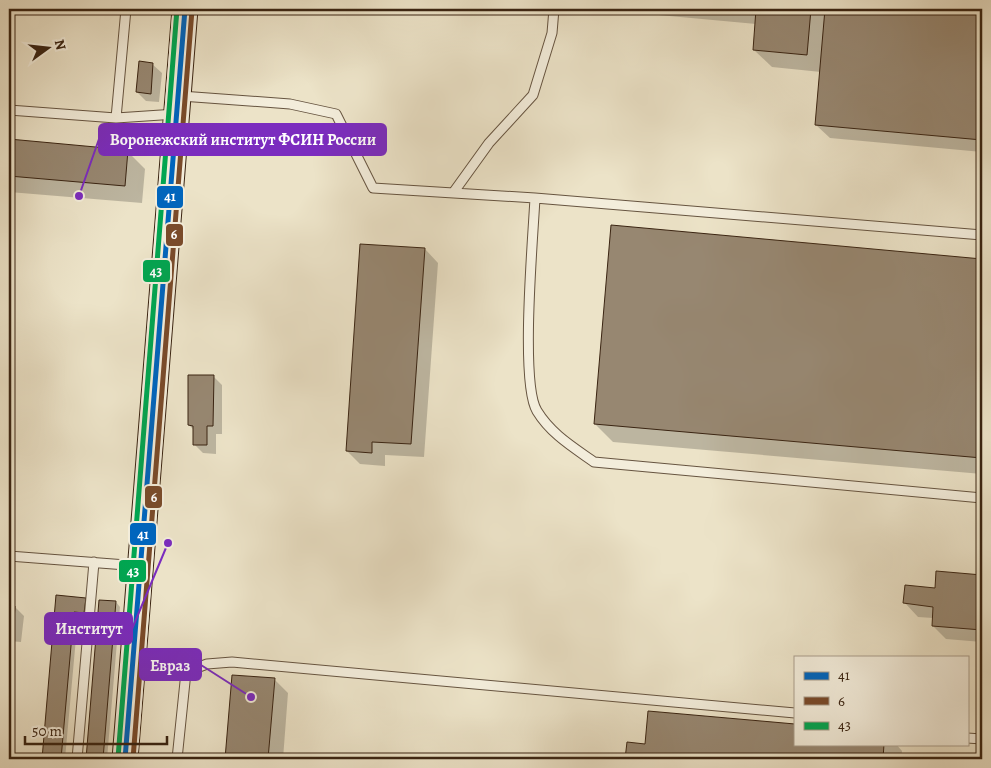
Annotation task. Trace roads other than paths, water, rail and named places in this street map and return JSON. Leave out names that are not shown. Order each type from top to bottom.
[{"type":"street","points":[[125,759],[184,9]]},
{"type":"lane","points":[[116,118],[126,9]]},
{"type":"lane","points":[[453,193],[489,142],[533,95],[552,33],[554,9]]},
{"type":"lane","points":[[9,110],[116,118],[177,105],[290,104],[336,114],[373,188],[535,198],[982,235]]},
{"type":"lane","points":[[535,198],[528,374],[536,410],[557,436],[594,462],[982,498]]},
{"type":"lane","points":[[9,556],[141,566]]},
{"type":"lane","points":[[76,759],[94,562]]},
{"type":"lane","points":[[177,759],[186,672],[206,664],[232,662],[794,713]]},
{"type":"lane","points":[[968,738],[982,739]]},
{"type":"place","name":"Воронежский институт ФСИН России","points":[[79,196]]},
{"type":"place","name":"Институт","points":[[168,543]]},
{"type":"place","name":"Евраз","points":[[251,697]]}]
